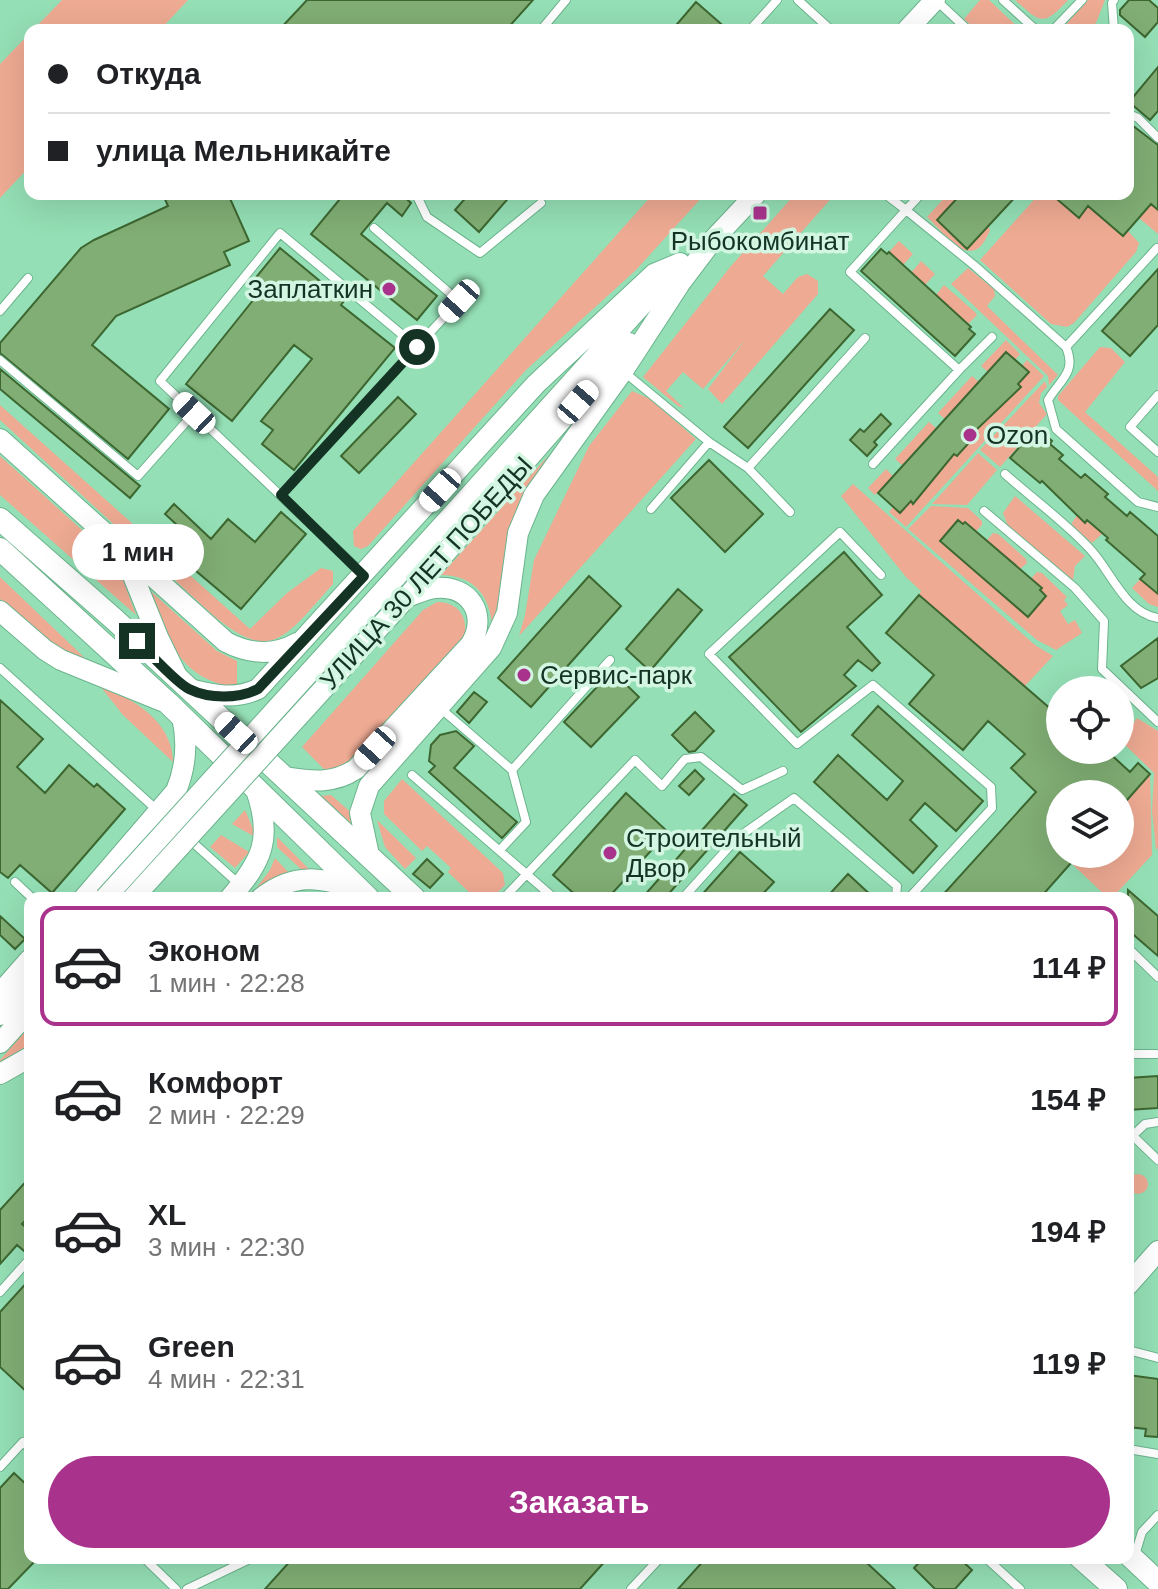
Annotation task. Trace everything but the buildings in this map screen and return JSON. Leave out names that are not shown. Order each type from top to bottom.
[{"type":"main road","points":[[0,519],[115,620],[408,892]]},
{"type":"main road","points":[[0,549],[175,710],[361,892]]},
{"type":"main road","points":[[1134,1560],[1158,1582]]},
{"type":"main road","points":[[1088,1564],[1116,1589]]},
{"type":"street","points":[[913,24],[935,0]]},
{"type":"street","name":"УЛИЦА 30 ЛЕТ ПОБЕДЫ","points":[[138,892],[406,598],[750,200]]},
{"type":"street","name":"УЛИЦА 30 ЛЕТ ПОБЕДЫ","points":[[110,892],[680,263],[712,241]]},
{"type":"street","points":[[122,551],[167,659],[186,687],[217,696],[249,694],[258,689],[364,576],[536,384],[654,274],[680,263]]},
{"type":"street","points":[[369,855],[360,813],[369,786],[491,648],[507,613],[518,533],[534,495],[623,371],[679,285]]},
{"type":"street","points":[[0,439],[217,635],[236,647],[258,652],[281,650],[310,634]]},
{"type":"street","points":[[283,777],[328,781],[346,776],[356,769],[471,644],[479,622],[473,604],[464,595],[436,588],[406,598]]},
{"type":"street","points":[[0,611],[61,660],[175,710],[186,756],[183,776],[176,791],[89,892]]},
{"type":"street","points":[[235,892],[259,861],[265,834],[262,807],[256,790]]},
{"type":"street","points":[[270,892],[285,882],[300,879],[325,880],[358,892]]},
{"type":"street","points":[[0,993],[24,966]]},
{"type":"street","points":[[0,1015],[24,988]]},
{"type":"street","points":[[0,1043],[24,1017]]},
{"type":"street","points":[[0,1074],[24,1060]]},
{"type":"street","points":[[1134,1278],[1158,1251]]},
{"type":"lane","points":[[546,24],[566,0]]},
{"type":"lane","points":[[755,24],[777,0]]},
{"type":"lane","points":[[798,0],[824,24]]},
{"type":"lane","points":[[935,0],[961,24]]},
{"type":"lane","points":[[1003,0],[1029,24]]},
{"type":"lane","points":[[1059,24],[1082,0]]},
{"type":"lane","points":[[1114,0],[1114,24]]},
{"type":"lane","points":[[1134,116],[1158,138]]},
{"type":"lane","points":[[419,200],[427,217],[480,253],[541,203]]},
{"type":"lane","points":[[893,200],[975,266],[1066,347],[1071,358],[1070,368],[1048,400],[1052,423],[1138,502],[1158,507]]},
{"type":"lane","points":[[915,200],[850,272],[959,370]]},
{"type":"lane","points":[[281,495],[459,301],[374,228]]},
{"type":"lane","points":[[364,576],[160,381],[280,233],[417,347]]},
{"type":"lane","points":[[1066,347],[1157,248]]},
{"type":"lane","points":[[0,311],[28,278]]},
{"type":"lane","points":[[873,464],[992,337]]},
{"type":"lane","points":[[748,468],[865,338]]},
{"type":"lane","points":[[0,360],[138,476],[194,413]]},
{"type":"lane","points":[[623,371],[709,442],[748,468],[790,512]]},
{"type":"lane","points":[[1158,395],[1130,427],[1158,452]]},
{"type":"lane","points":[[651,509],[709,442]]},
{"type":"lane","points":[[1005,474],[1090,549],[1119,589],[1145,616],[1158,618]]},
{"type":"lane","points":[[984,511],[1075,588],[1104,621],[1102,669],[1158,722]]},
{"type":"lane","points":[[881,575],[840,532],[709,654],[797,744],[873,685],[991,787],[992,808],[915,892]]},
{"type":"lane","points":[[512,770],[610,660]]},
{"type":"lane","points":[[0,668],[160,813],[235,892]]},
{"type":"lane","points":[[439,707],[512,770],[526,822],[500,850]]},
{"type":"lane","points":[[510,892],[635,760],[662,786],[685,759],[701,757],[742,790],[783,771]]},
{"type":"lane","points":[[412,775],[547,892]]},
{"type":"lane","points":[[688,892],[737,838],[794,798],[897,886],[896,892]]},
{"type":"lane","points":[[15,882],[26,892]]},
{"type":"lane","points":[[1134,954],[1158,977]]},
{"type":"lane","points":[[1134,1054],[1158,1054]]},
{"type":"lane","points":[[1134,1134],[1145,1124],[1158,1122]]},
{"type":"lane","points":[[1134,1141],[1158,1160]]},
{"type":"lane","points":[[0,1292],[24,1265]]},
{"type":"lane","points":[[1134,1352],[1158,1358]]},
{"type":"lane","points":[[0,1467],[24,1443]]},
{"type":"lane","points":[[1134,1450],[1158,1454]]},
{"type":"lane","points":[[1134,1550],[1142,1532],[1158,1515]]},
{"type":"lane","points":[[150,1564],[176,1589]]},
{"type":"lane","points":[[187,1589],[240,1564]]},
{"type":"lane","points":[[631,1589],[654,1564]]},
{"type":"lane","points":[[993,1564],[1020,1589]]},
{"type":"lane","points":[[205,1582],[213,1589]]},
{"type":"shaded area","points":[[62,0],[188,0],[166,24],[39,24]]},
{"type":"shaded area","points":[[980,0],[989,0],[1015,24],[969,24],[964,19]]},
{"type":"shaded area","points":[[1015,0],[1068,0],[1053,15],[1042,19]]},
{"type":"shaded area","points":[[1088,0],[1105,0],[1095,24],[1066,24]]},
{"type":"shaded area","points":[[24,39],[24,172],[0,198],[0,64]]},
{"type":"shaded area","points":[[1134,191],[1158,210],[1158,234],[1139,218],[1142,213],[1132,200]]},
{"type":"shaded area","points":[[648,200],[700,200],[636,270],[526,370],[368,546],[361,549],[354,546],[353,531]]},
{"type":"shaded area","points":[[790,200],[830,200],[763,276],[783,294],[798,277],[807,274],[818,281],[818,294],[722,404],[708,389],[746,339],[703,389],[683,372],[666,391],[684,408],[678,406],[643,377],[731,266]]},
{"type":"shaded area","points":[[943,200],[956,200],[937,220],[967,248],[988,226],[990,230],[976,250],[968,251],[951,241],[927,217]]},
{"type":"shaded area","points":[[1034,200],[1062,200],[1079,217],[1088,206],[1123,236],[1128,231],[1139,243],[1136,252],[1074,323],[1067,327],[1051,324],[980,260]]},
{"type":"shaded area","points":[[899,241],[913,254],[903,265],[889,252]]},
{"type":"shaded area","points":[[921,261],[935,274],[925,285],[911,273]]},
{"type":"shaded area","points":[[968,268],[994,289],[995,296],[987,306],[1058,375],[1049,385],[1048,376],[951,284]]},
{"type":"shaded area","points":[[944,285],[977,315],[968,324],[936,295]]},
{"type":"shaded area","points":[[1006,340],[1020,354],[1015,360],[1006,352],[988,372],[981,366]]},
{"type":"shaded area","points":[[1100,347],[1111,348],[1125,362],[1085,412],[1158,477],[1158,491],[1058,400],[1058,396]]},
{"type":"shaded area","points":[[1027,360],[1044,376],[906,527],[889,512],[893,507],[900,513],[911,501],[914,503],[954,454],[957,456],[977,434],[975,431],[1020,387],[1018,384],[1029,373],[1022,366]]},
{"type":"shaded area","points":[[972,376],[979,382],[945,419],[938,413]]},
{"type":"shaded area","points":[[1045,381],[1047,387],[1041,393],[1039,403],[1047,414],[1000,467],[980,450]]},
{"type":"shaded area","points":[[632,391],[650,399],[696,439],[519,636],[534,560],[589,446]]},
{"type":"shaded area","points":[[0,405],[250,629],[287,593],[321,568],[333,571],[333,584],[287,632],[274,639],[260,641],[245,637],[204,607],[0,420]]},
{"type":"shaded area","points":[[929,422],[936,428],[902,465],[895,459]]},
{"type":"shaded area","points":[[978,453],[997,470],[967,505],[932,504]]},
{"type":"shaded area","points":[[0,456],[102,548],[122,577],[136,615],[0,495]]},
{"type":"shaded area","points":[[548,456],[523,496],[492,628],[488,607],[478,590],[463,579],[441,575]]},
{"type":"shaded area","points":[[886,469],[893,476],[875,495],[868,488]]},
{"type":"shaded area","points":[[853,484],[1035,645],[1053,656],[1025,686],[919,595],[921,591],[906,577],[841,496]]},
{"type":"shaded area","points":[[1015,496],[1085,556],[1075,566],[1073,580],[1008,526],[1003,513]]},
{"type":"shaded area","points":[[931,506],[968,508],[982,521],[982,525],[976,531],[966,522],[963,524],[957,520],[940,541],[1028,616],[1046,596],[1031,579],[1037,572],[1042,573],[1067,597],[1064,600],[1068,605],[1060,611],[1068,624],[1075,620],[1082,633],[1056,650],[1037,640],[908,529]]},
{"type":"shaded area","points":[[1077,515],[1103,533],[1092,543],[1073,527]]},
{"type":"shaded area","points":[[993,533],[998,534],[1027,563],[1020,569],[997,553],[998,550],[987,540]]},
{"type":"shaded area","points":[[0,577],[89,662],[53,645],[0,599]]},
{"type":"shaded area","points":[[1140,579],[1158,594],[1158,607],[1149,604],[1132,588]]},
{"type":"shaded area","points":[[145,586],[217,651],[237,661],[237,687],[217,683],[188,665],[168,637]]},
{"type":"shaded area","points":[[437,602],[451,605],[460,612],[465,623],[464,637],[349,765],[329,774],[302,747],[423,610]]},
{"type":"shaded area","points":[[100,686],[138,705],[159,724],[171,748],[173,762],[123,715]]},
{"type":"shaded area","points":[[1137,718],[1158,731],[1156,850],[1152,811],[1154,773],[1134,754],[1134,722]]},
{"type":"shaded area","points":[[1150,774],[1152,855],[1118,892],[1102,892],[1076,868],[1134,868],[1134,792]]},
{"type":"shaded area","points":[[402,779],[503,873],[505,885],[498,892],[469,892],[448,872],[451,868],[427,846],[422,851],[384,814],[384,801]]},
{"type":"shaded area","points":[[331,795],[355,816],[354,826],[321,796]]},
{"type":"shaded area","points":[[245,810],[257,838],[232,824]]},
{"type":"shaded area","points":[[377,820],[416,858],[405,869],[385,847]]},
{"type":"shaded area","points":[[221,835],[249,852],[235,868],[210,847]]},
{"type":"shaded area","points":[[277,837],[311,871],[304,872],[277,847]]},
{"type":"shaded area","points":[[275,858],[290,874],[254,892]]},
{"type":"shaded area","points":[[24,1033],[24,1048],[0,1063]]},
{"type":"shaded area","points":[[1134,1175],[1142,1175],[1147,1180],[1145,1191],[1134,1193]]},
{"type":"place","name":"Рыбокомбинат","points":[[760,213]]},
{"type":"place","name":"Заплаткин","points":[[389,289]]},
{"type":"place","name":"Ozon","points":[[970,435]]},
{"type":"place","name":"Сервис-парк","points":[[524,675]]},
{"type":"place","name":"Строительный Двор","points":[[610,853]]},
{"type":"route","points":[[137,641],[189,689],[217,696],[241,696],[258,689],[364,576],[281,495],[417,347]]}]
